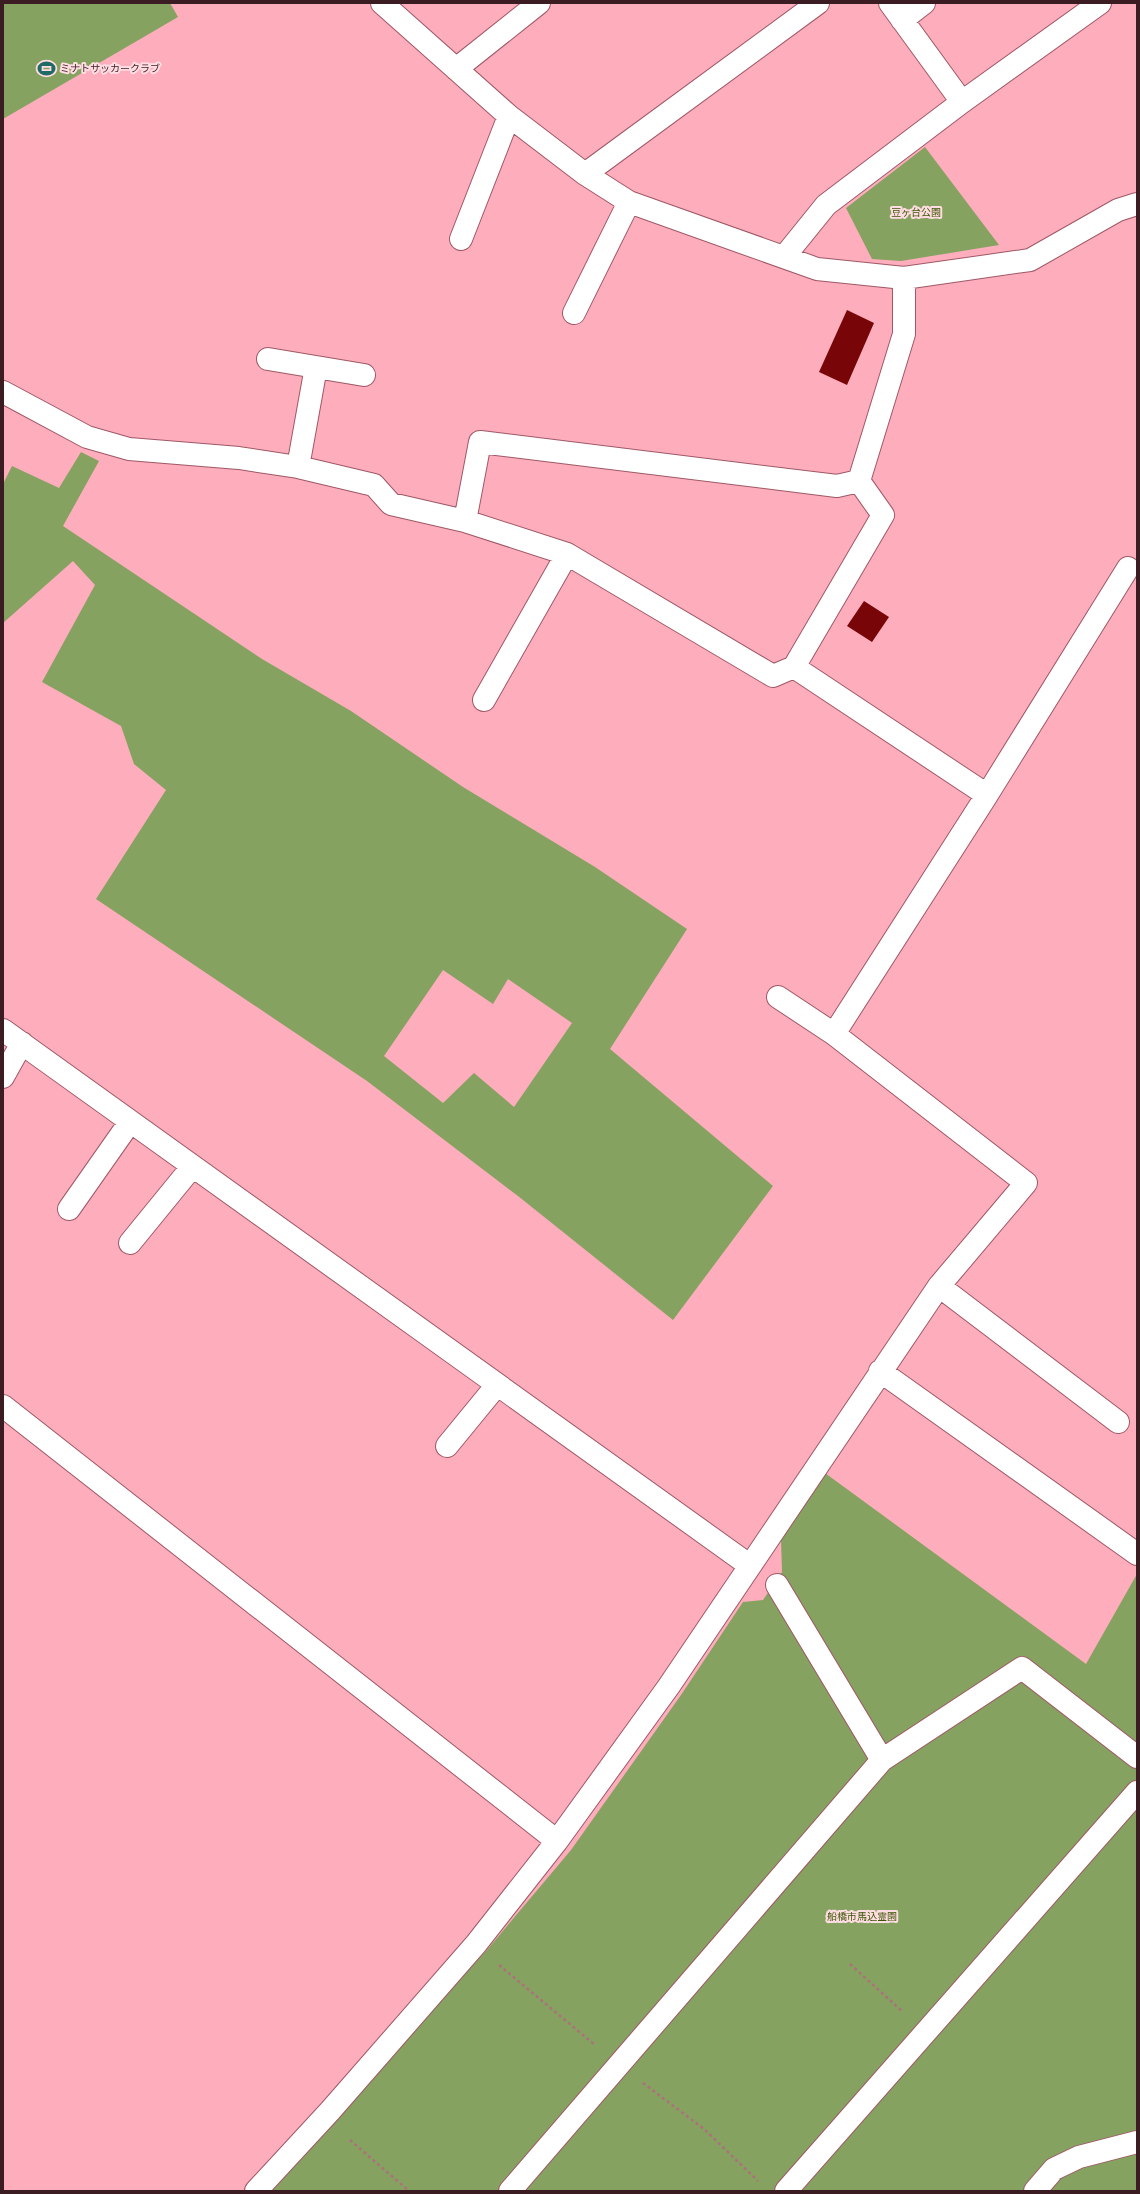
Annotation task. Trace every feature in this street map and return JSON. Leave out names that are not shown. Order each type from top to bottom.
[{"type":"street","points":[[382,3],[509,116],[585,174],[629,202],[823,270],[904,278],[1030,260],[1118,210],[1137,204]]},
{"type":"street","points":[[456,68],[539,3]]},
{"type":"street","points":[[585,174],[818,3]]},
{"type":"street","points":[[924,3],[896,11],[962,102]]},
{"type":"street","points":[[784,257],[826,206],[962,102],[1100,3]]},
{"type":"street","points":[[461,239],[509,116]]},
{"type":"street","points":[[574,313],[629,202]]},
{"type":"street","points":[[859,481],[904,334],[904,278]]},
{"type":"street","points":[[268,359],[364,375]]},
{"type":"street","points":[[298,467],[316,367]]},
{"type":"street","points":[[3,392],[87,437],[129,449],[239,458],[298,467],[374,485],[391,504],[466,521],[567,554],[773,676],[794,667],[883,515],[859,481]]},
{"type":"street","points":[[466,521],[480,442],[838,486],[859,481]]},
{"type":"street","points":[[484,700],[567,554]]},
{"type":"street","points":[[834,1034],[987,795],[1128,568]]},
{"type":"street","points":[[794,667],[987,795]]},
{"type":"street","points":[[256,2191],[330,2111],[476,1944],[557,1841],[668,1686],[939,1286],[1026,1183],[834,1034],[778,997]]},
{"type":"street","points":[[3,1030],[749,1565]]},
{"type":"street","points":[[3,1077],[22,1043]]},
{"type":"street","points":[[69,1209],[130,1122]]},
{"type":"street","points":[[130,1243],[192,1167]]},
{"type":"street","points":[[939,1286],[1118,1422]]},
{"type":"street","points":[[880,1371],[1137,1554]]},
{"type":"street","points":[[447,1446],[497,1385]]},
{"type":"street","points":[[3,1406],[557,1841]]},
{"type":"street","points":[[777,1585],[882,1760]]},
{"type":"street","points":[[510,2191],[882,1760],[1022,1668],[1137,1757]]},
{"type":"street","points":[[786,2191],[1137,1792]]},
{"type":"street","points":[[1035,2191],[1054,2169],[1079,2157],[1137,2142]]},
{"type":"path","points":[[850,1964],[925,2033]]},
{"type":"path","points":[[498,1965],[618,2065],[704,2129],[763,2186]]},
{"type":"path","points":[[350,2140],[409,2191]]},
{"type":"green space","name":"ミナトサッカークラブ","points":[[3,3],[170,3],[178,17],[3,119]]},
{"type":"green space","name":"豆ヶ台公園","points":[[925,147],[999,245],[901,261],[872,259],[846,208]]},
{"type":"green space","points":[[81,452],[99,461],[63,526],[262,659],[351,711],[463,787],[595,867],[687,929],[610,1049],[773,1186],[673,1320],[518,1196],[367,1081],[96,899],[166,790],[134,764],[121,726],[42,682],[95,585],[73,561],[3,623],[3,484],[12,466],[59,488]],"holes":[[[443,970],[493,1004],[508,979],[572,1023],[514,1107],[474,1073],[443,1103],[384,1056]]]},
{"type":"green space","name":"船橋市馬込霊園","points":[[825,1473],[1086,1664],[1137,1574],[1137,2191],[265,2191],[486,1951],[571,1850],[681,1695],[743,1602],[763,1600],[782,1572],[781,1539]]},
{"type":"building","points":[[847,310],[874,323],[847,385],[819,372]]},
{"type":"building","points":[[864,601],[889,617],[872,642],[847,626]]},
{"type":"place","name":"ミナトサッカークラブ","points":[[47,68]]}]
